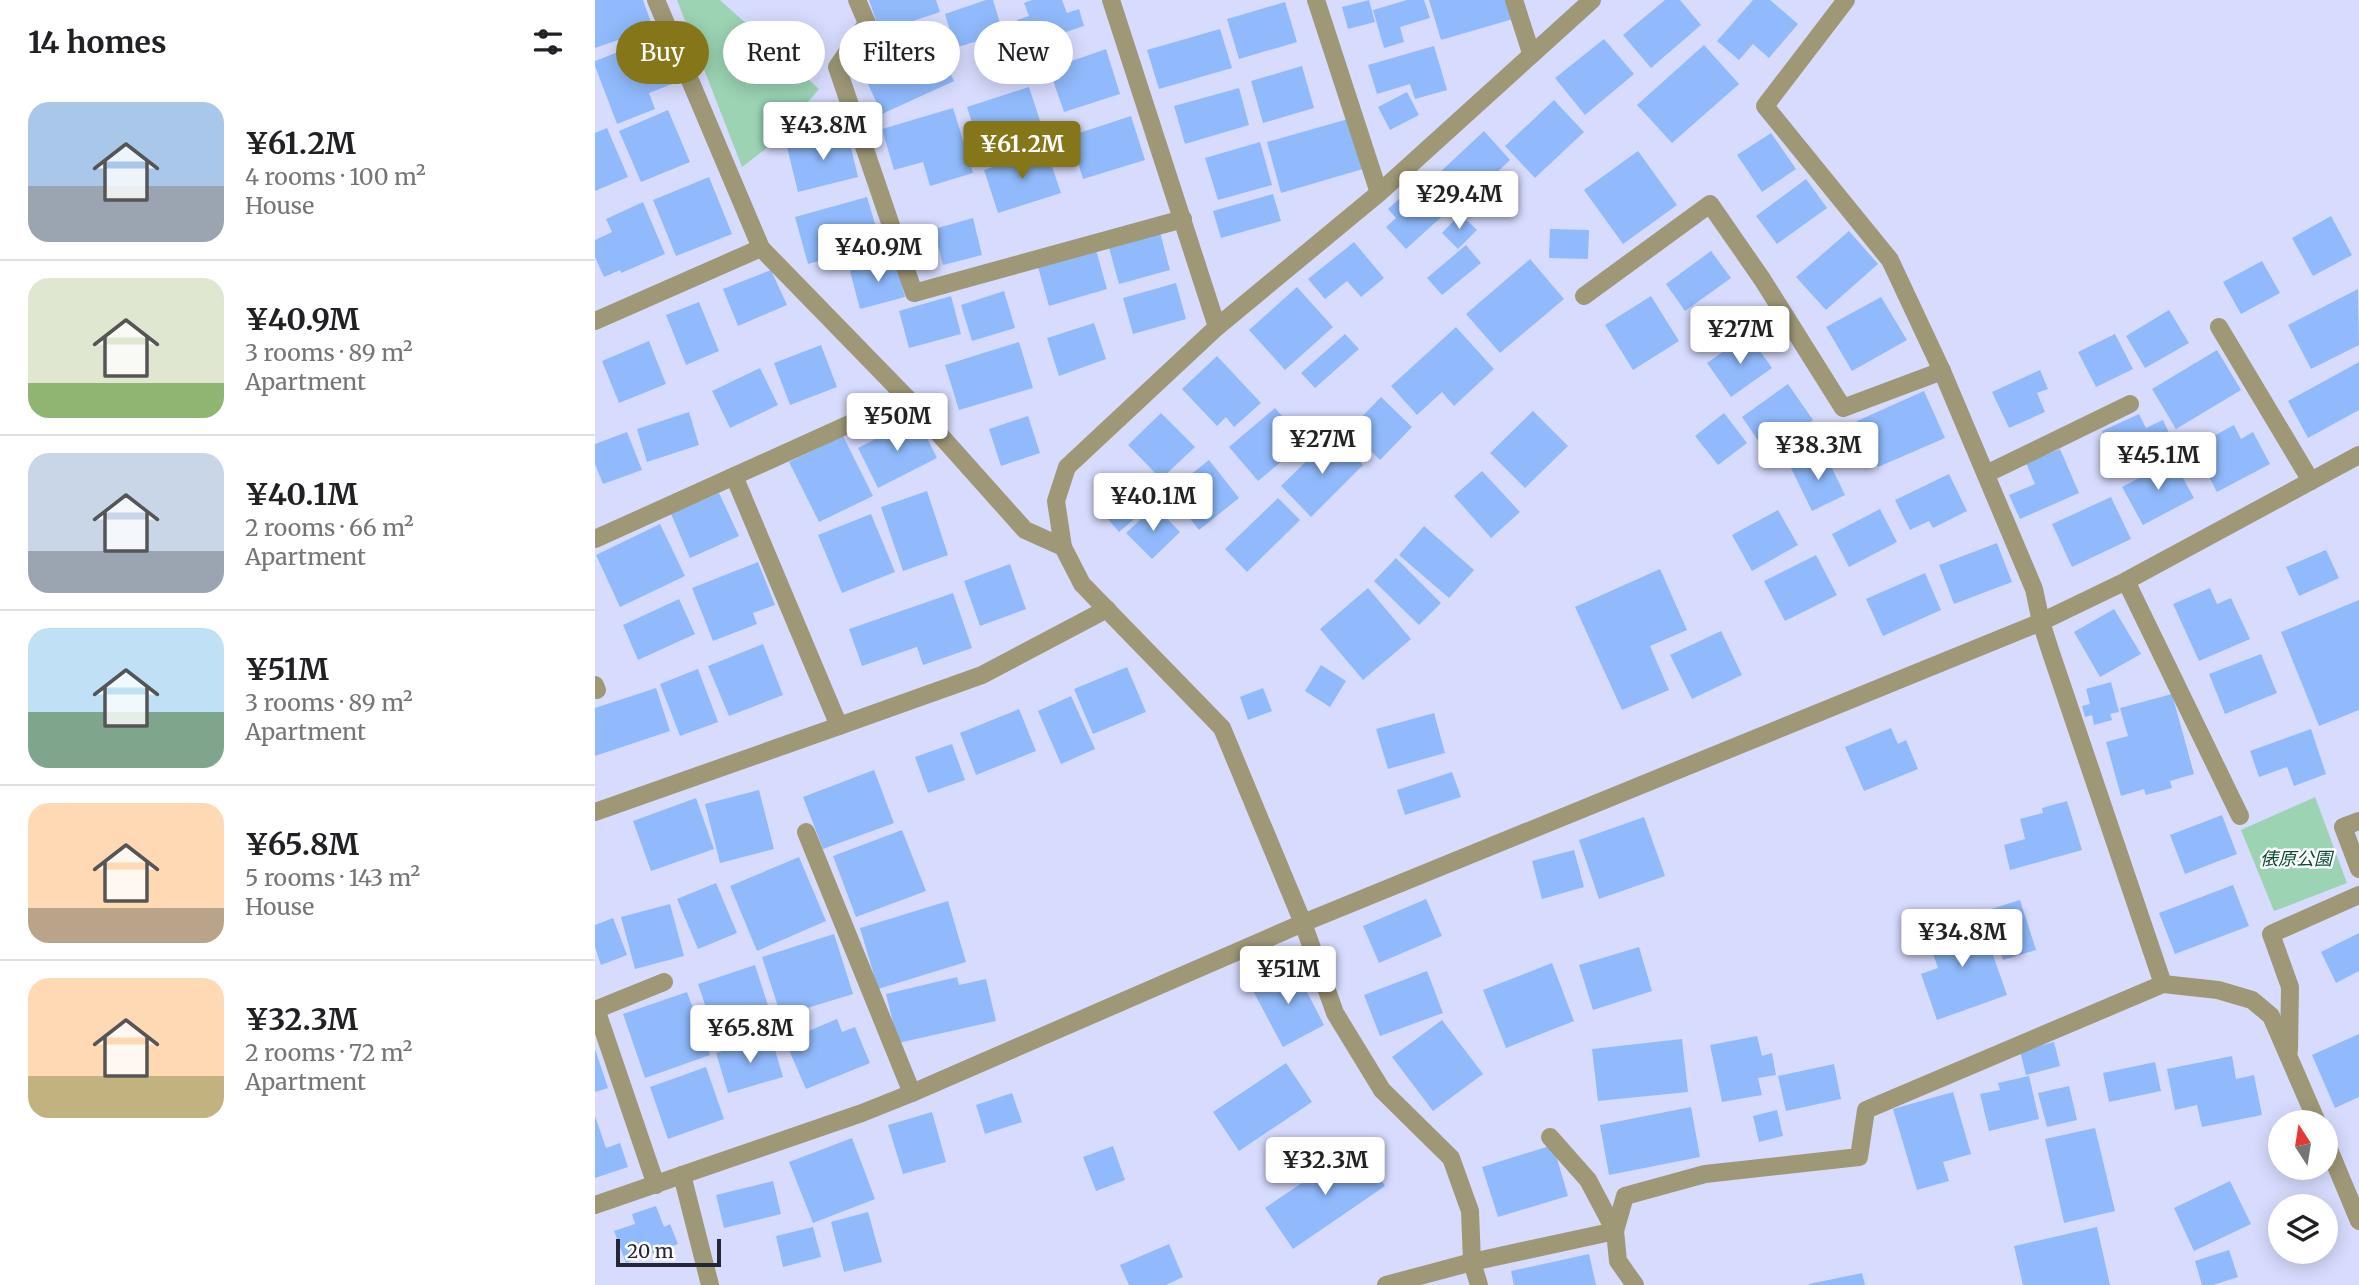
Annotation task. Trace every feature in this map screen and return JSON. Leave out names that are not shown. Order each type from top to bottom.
[{"type":"street","points":[[656,0],[761,248],[907,398],[1025,530],[1063,547]]},
{"type":"street","points":[[857,0],[867,23],[837,67],[914,293],[1183,219]]},
{"type":"street","points":[[1111,0],[1217,327]]},
{"type":"street","points":[[1316,0],[1379,193]]},
{"type":"street","points":[[1514,0],[1531,53]]},
{"type":"street","points":[[1479,1285],[1472,1262],[1470,1211],[1451,1158],[1382,1090],[1335,1013],[1303,923],[1222,728],[1082,584],[1063,547],[1056,501],[1067,467],[1217,327],[1379,193],[1592,0]]},
{"type":"street","points":[[1846,0],[1765,106],[1890,260],[1942,371],[2034,589],[2041,622],[2163,984]]},
{"type":"street","points":[[1584,296],[1710,204],[1762,279],[1843,408],[1942,371]]},
{"type":"street","points":[[595,321],[761,248]]},
{"type":"street","points":[[2219,327],[2311,481]]},
{"type":"street","points":[[595,538],[907,398]]},
{"type":"street","points":[[1986,474],[2130,404]]},
{"type":"street","points":[[595,1205],[862,1113],[912,1093],[1303,923],[2041,622],[2126,581],[2359,455]]},
{"type":"street","points":[[734,476],[839,726]]},
{"type":"street","points":[[2126,581],[2240,816]]},
{"type":"street","points":[[595,812],[982,675],[1107,609]]},
{"type":"street","points":[[2359,821],[2343,827],[2359,869]]},
{"type":"street","points":[[806,832],[912,1093]]},
{"type":"street","points":[[2289,1054],[2290,987],[2271,934],[2359,895]]},
{"type":"street","points":[[656,1185],[596,1010],[664,982]]},
{"type":"street","points":[[1635,1285],[1618,1261],[1615,1231],[1625,1196],[1705,1174],[1859,1157],[1866,1110],[2163,984],[2218,990],[2252,1000],[2271,1016],[2312,1110]]},
{"type":"street","points":[[1550,1137],[1588,1180],[1615,1231]]},
{"type":"street","points":[[2338,1171],[2359,1221]]},
{"type":"street","points":[[682,1175],[710,1285]]},
{"type":"street","points":[[1386,1285],[1472,1262],[1615,1231]]},
{"type":"green space","points":[[677,0],[720,0],[743,21],[723,21],[723,84],[813,84],[819,89],[772,144],[742,167],[709,82],[709,21],[685,21]]},
{"type":"green space","name":"俵原公園","points":[[2315,797],[2347,883],[2274,911],[2241,830]]},
{"type":"building","points":[[595,0],[643,0],[650,21],[616,21],[616,41],[595,48]]},
{"type":"building","points":[[869,0],[936,0],[940,12],[913,21],[876,21]]},
{"type":"building","points":[[993,0],[999,21],[974,21],[974,42],[960,46],[960,21],[947,21],[945,14]]},
{"type":"building","points":[[1032,0],[1062,0],[1067,13],[1079,9],[1084,26],[1073,30],[1073,21],[1017,21],[1029,16],[1024,3]]},
{"type":"building","points":[[1369,0],[1375,22],[1348,29],[1342,7]]},
{"type":"building","points":[[1407,0],[1424,0],[1430,18],[1400,27],[1404,42],[1384,48],[1373,10]]},
{"type":"building","points":[[1429,0],[1507,0],[1513,19],[1441,40]]},
{"type":"building","points":[[1665,0],[1680,0],[1701,25],[1651,68],[1623,35]]},
{"type":"building","points":[[1753,0],[1770,0],[1798,24],[1769,58],[1753,44],[1739,60],[1717,41]]},
{"type":"building","points":[[1285,2],[1297,42],[1239,59],[1227,19]]},
{"type":"building","points":[[1220,29],[1232,68],[1159,89],[1147,50]]},
{"type":"building","points":[[1604,39],[1634,74],[1585,115],[1555,78]]},
{"type":"building","points":[[1704,45],[1739,84],[1672,143],[1637,105]]},
{"type":"building","points":[[1434,46],[1447,90],[1415,99],[1410,84],[1377,94],[1368,65]]},
{"type":"building","points":[[1106,49],[1120,94],[1064,112],[1054,84],[1073,84],[1073,61]]},
{"type":"building","points":[[616,53],[616,84],[672,84],[649,93],[655,109],[617,124],[595,61]]},
{"type":"building","points":[[1302,66],[1314,108],[1263,123],[1251,81]]},
{"type":"building","points":[[868,84],[947,84],[882,114]]},
{"type":"building","points":[[1029,87],[1043,130],[981,151],[967,107]]},
{"type":"building","points":[[1239,88],[1249,125],[1185,144],[1174,106]]},
{"type":"building","points":[[1407,92],[1419,115],[1390,130],[1378,107]]},
{"type":"building","points":[[1554,100],[1584,132],[1535,178],[1505,146]]},
{"type":"building","points":[[953,108],[973,173],[930,186],[923,162],[894,170],[882,129]]},
{"type":"building","points":[[668,110],[690,162],[641,182],[619,131]]},
{"type":"building","points":[[1131,116],[1145,160],[1083,179],[1070,136]]},
{"type":"building","points":[[1348,119],[1363,169],[1281,193],[1267,142]]},
{"type":"building","points":[[607,128],[628,177],[595,191],[595,133]]},
{"type":"building","points":[[847,131],[858,177],[798,192],[787,147]]},
{"type":"building","points":[[1484,131],[1510,160],[1487,182],[1499,194],[1475,215],[1437,175]]},
{"type":"building","points":[[1771,133],[1796,169],[1762,192],[1737,155]]},
{"type":"building","points":[[1260,142],[1272,185],[1218,200],[1205,158]]},
{"type":"building","points":[[1046,149],[1061,193],[998,213],[984,170]]},
{"type":"building","points":[[1638,151],[1677,205],[1623,244],[1584,190]]},
{"type":"building","points":[[709,177],[732,234],[676,256],[653,200]]},
{"type":"building","points":[[1806,179],[1827,208],[1777,244],[1756,216]]},
{"type":"building","points":[[1420,180],[1448,211],[1406,249],[1386,227],[1396,218],[1388,209]]},
{"type":"building","points":[[1273,194],[1281,221],[1221,238],[1213,211]]},
{"type":"building","points":[[867,197],[881,244],[808,264],[795,217]]},
{"type":"building","points":[[643,202],[665,254],[621,273],[620,270],[604,277],[595,257],[595,240],[612,232],[606,219]]},
{"type":"building","points":[[1460,214],[1477,230],[1458,249],[1442,233]]},
{"type":"building","points":[[2331,216],[2352,255],[2313,276],[2292,238]]},
{"type":"building","points":[[973,218],[982,255],[943,265],[934,229]]},
{"type":"building","points":[[1159,229],[1170,270],[1119,284],[1108,244]]},
{"type":"building","points":[[1550,229],[1589,230],[1588,259],[1549,258]]},
{"type":"building","points":[[1849,231],[1878,264],[1826,310],[1796,277]]},
{"type":"building","points":[[1354,242],[1384,278],[1361,297],[1347,281],[1325,299],[1308,279]]},
{"type":"building","points":[[1466,245],[1481,263],[1442,295],[1427,278]]},
{"type":"building","points":[[1096,250],[1107,289],[1049,306],[1038,267]]},
{"type":"building","points":[[1711,251],[1731,278],[1685,311],[1666,284]]},
{"type":"building","points":[[895,258],[905,297],[860,309],[850,271]]},
{"type":"building","points":[[1530,259],[1564,299],[1500,353],[1466,314]]},
{"type":"building","points":[[2262,261],[2280,293],[2241,314],[2223,282]]},
{"type":"building","points":[[771,270],[787,305],[738,326],[723,289]]},
{"type":"building","points":[[1176,283],[1186,319],[1133,334],[1123,298]]},
{"type":"building","points":[[1297,287],[1333,327],[1285,370],[1249,330]]},
{"type":"building","points":[[2358,289],[2359,345],[2311,369],[2288,325]]},
{"type":"building","points":[[1004,291],[1015,328],[972,341],[961,305]]},
{"type":"building","points":[[951,296],[961,334],[909,348],[899,311]]},
{"type":"building","points":[[1651,296],[1679,341],[1633,370],[1605,325]]},
{"type":"building","points":[[1881,297],[1907,340],[1852,371],[1826,327]]},
{"type":"building","points":[[699,302],[719,351],[686,365],[666,315]]},
{"type":"building","points":[[2169,310],[2189,343],[2145,368],[2126,336]]},
{"type":"building","points":[[1094,323],[1106,359],[1059,376],[1047,338]]},
{"type":"building","points":[[1456,327],[1494,369],[1454,406],[1442,392],[1417,415],[1391,386]]},
{"type":"building","points":[[1345,334],[1359,349],[1315,388],[1301,373]]},
{"type":"building","points":[[1748,334],[1772,368],[1731,397],[1707,363]]},
{"type":"building","points":[[2115,334],[2133,369],[2096,387],[2078,352]]},
{"type":"building","points":[[649,341],[666,384],[619,403],[602,361]]},
{"type":"building","points":[[1019,342],[1033,388],[959,410],[945,365]]},
{"type":"building","points":[[821,345],[837,387],[790,405],[774,363]]},
{"type":"building","points":[[2217,350],[2241,390],[2176,429],[2152,389]]},
{"type":"building","points":[[1217,356],[1261,403],[1234,427],[1226,417],[1217,426],[1182,389]]},
{"type":"building","points":[[2359,362],[2359,410],[2308,438],[2288,401]]},
{"type":"building","points":[[760,368],[778,405],[730,428],[712,391]]},
{"type":"building","points":[[2040,370],[2048,389],[2037,393],[2045,412],[2009,428],[1992,392]]},
{"type":"building","points":[[1788,384],[1813,420],[1766,452],[1742,417]]},
{"type":"building","points":[[1924,391],[1945,438],[1878,467],[1857,421]]},
{"type":"building","points":[[1381,397],[1412,427],[1380,460],[1349,430]]},
{"type":"building","points":[[1275,408],[1305,442],[1258,481],[1229,447]]},
{"type":"building","points":[[1533,411],[1568,446],[1525,488],[1490,453]]},
{"type":"building","points":[[689,412],[699,445],[647,462],[637,429]]},
{"type":"building","points":[[1161,413],[1195,447],[1161,479],[1128,445]]},
{"type":"building","points":[[1724,413],[1747,443],[1718,465],[1695,436]]},
{"type":"building","points":[[2139,414],[2146,428],[2163,420],[2176,448],[2122,473],[2102,431]]},
{"type":"building","points":[[1028,416],[1040,453],[1001,466],[989,429]]},
{"type":"building","points":[[917,418],[937,458],[878,488],[858,448]]},
{"type":"building","points":[[2234,425],[2241,439],[2253,432],[2270,464],[2217,492],[2193,447]]},
{"type":"building","points":[[627,432],[642,470],[603,484],[595,464],[595,444]]},
{"type":"building","points":[[1333,435],[1363,465],[1311,517],[1281,486]]},
{"type":"building","points":[[843,436],[873,496],[819,522],[789,462]]},
{"type":"building","points":[[2060,449],[2079,493],[2020,519],[2009,495],[2035,484],[2026,463]]},
{"type":"building","points":[[1824,452],[1845,495],[1812,511],[1791,468]]},
{"type":"building","points":[[1209,460],[1239,498],[1199,530],[1169,492]]},
{"type":"building","points":[[2173,460],[2194,498],[2143,525],[2122,487]]},
{"type":"building","points":[[1482,471],[1520,512],[1491,538],[1454,496]]},
{"type":"building","points":[[1949,474],[1967,511],[1933,528],[1929,521],[1910,530],[1895,500]]},
{"type":"building","points":[[1128,476],[1152,504],[1119,532],[1095,504]]},
{"type":"building","points":[[927,491],[948,555],[903,571],[881,507]]},
{"type":"building","points":[[719,493],[739,536],[690,558],[671,514]]},
{"type":"building","points":[[2111,497],[2131,539],[2072,567],[2052,524]]},
{"type":"building","points":[[1278,498],[1300,520],[1247,572],[1225,549]]},
{"type":"building","points":[[1155,506],[1180,532],[1152,559],[1126,533]]},
{"type":"building","points":[[1880,509],[1897,542],[1849,567],[1832,534]]},
{"type":"building","points":[[1778,510],[1798,545],[1752,571],[1732,535]]},
{"type":"building","points":[[871,514],[895,572],[842,593],[818,535]]},
{"type":"building","points":[[660,524],[685,576],[620,607],[596,555]]},
{"type":"building","points":[[1424,526],[1474,570],[1449,598],[1399,555]]},
{"type":"building","points":[[1997,543],[2012,582],[1954,604],[1939,565]]},
{"type":"building","points":[[2326,550],[2339,578],[2299,596],[2286,567]]},
{"type":"building","points":[[1816,555],[1837,595],[1785,621],[1764,581]]},
{"type":"building","points":[[1396,558],[1441,603],[1419,625],[1374,581]]},
{"type":"building","points":[[758,562],[775,605],[753,613],[757,624],[713,641],[692,588]]},
{"type":"building","points":[[1010,564],[1026,609],[980,626],[964,581]]},
{"type":"building","points":[[1660,569],[1687,630],[1650,646],[1669,690],[1622,710],[1575,607]]},
{"type":"building","points":[[1925,573],[1941,610],[1883,636],[1866,599]]},
{"type":"building","points":[[1368,588],[1411,639],[1363,680],[1320,629]]},
{"type":"building","points":[[2210,588],[2217,604],[2231,598],[2250,639],[2199,661],[2173,604]]},
{"type":"building","points":[[953,593],[972,648],[923,665],[917,647],[862,666],[849,629]]},
{"type":"building","points":[[679,599],[695,634],[638,660],[623,625]]},
{"type":"building","points":[[2359,600],[2359,710],[2319,726],[2281,632]]},
{"type":"building","points":[[2114,609],[2141,654],[2100,677],[2074,632]]},
{"type":"building","points":[[1721,631],[1742,675],[1692,699],[1670,655]]},
{"type":"building","points":[[763,644],[783,695],[729,716],[708,666]]},
{"type":"building","points":[[2261,654],[2277,693],[2225,714],[2209,674]]},
{"type":"building","points":[[1321,665],[1346,681],[1330,707],[1305,691]]},
{"type":"building","points":[[1127,667],[1146,712],[1093,734],[1074,689]]},
{"type":"building","points":[[698,669],[718,722],[680,736],[660,684]]},
{"type":"building","points":[[2111,682],[2119,712],[2110,714],[2112,720],[2094,725],[2092,715],[2085,717],[2082,706],[2090,704],[2086,689]]},
{"type":"building","points":[[656,688],[670,731],[595,756],[595,708]]},
{"type":"building","points":[[1263,688],[1272,711],[1248,720],[1240,697]]},
{"type":"building","points":[[2172,694],[2194,774],[2170,781],[2172,788],[2146,795],[2144,789],[2121,796],[2106,742],[2128,736],[2120,708]]},
{"type":"building","points":[[1071,696],[1095,749],[1061,764],[1038,711]]},
{"type":"building","points":[[1019,709],[1036,751],[976,775],[960,733]]},
{"type":"building","points":[[1434,713],[1445,753],[1388,769],[1376,729]]},
{"type":"building","points":[[1891,728],[1898,744],[1906,740],[1918,769],[1864,791],[1845,747]]},
{"type":"building","points":[[2311,729],[2326,774],[2294,786],[2287,767],[2259,777],[2250,751]]},
{"type":"building","points":[[952,744],[965,780],[928,793],[915,757]]},
{"type":"building","points":[[874,770],[894,823],[823,849],[803,797]]},
{"type":"building","points":[[1452,772],[1461,797],[1405,815],[1397,790]]},
{"type":"building","points":[[759,790],[774,849],[720,863],[705,804]]},
{"type":"building","points":[[696,798],[714,849],[651,871],[633,821]]},
{"type":"building","points":[[2067,801],[2082,850],[2010,870],[2004,845],[2025,839],[2020,819],[2043,813],[2042,808]]},
{"type":"building","points":[[2222,815],[2237,854],[2185,874],[2170,835]]},
{"type":"building","points":[[1644,817],[1665,876],[1599,899],[1579,840]]},
{"type":"building","points":[[902,830],[926,891],[856,917],[833,856]]},
{"type":"building","points":[[1574,850],[1584,887],[1542,899],[1532,861]]},
{"type":"building","points":[[799,857],[826,921],[757,951],[730,886]]},
{"type":"building","points":[[716,883],[737,933],[698,949],[677,899]]},
{"type":"building","points":[[2233,885],[2249,926],[2175,954],[2159,913]]},
{"type":"building","points":[[1426,899],[1442,936],[1379,963],[1363,926]]},
{"type":"building","points":[[2020,900],[2036,950],[2003,960],[1988,910]]},
{"type":"building","points":[[948,901],[966,962],[878,989],[860,928]]},
{"type":"building","points":[[670,904],[684,956],[635,969],[621,917]]},
{"type":"building","points":[[1979,915],[2007,995],[1937,1020],[1921,974],[1938,968],[1926,933]]},
{"type":"building","points":[[613,918],[627,955],[601,965],[595,947],[595,925]]},
{"type":"building","points":[[2359,933],[2359,971],[2336,983],[2321,952]]},
{"type":"building","points":[[834,934],[853,994],[781,1016],[762,957]]},
{"type":"building","points":[[1639,947],[1652,991],[1593,1010],[1579,965]]},
{"type":"building","points":[[1552,963],[1574,1021],[1506,1048],[1483,990]]},
{"type":"building","points":[[755,965],[773,1021],[717,1040],[698,984]]},
{"type":"building","points":[[1293,965],[1324,1025],[1283,1047],[1251,987]]},
{"type":"building","points":[[1427,971],[1443,1013],[1380,1036],[1364,995]]},
{"type":"building","points":[[957,977],[959,985],[986,979],[996,1021],[898,1043],[886,994]]},
{"type":"building","points":[[687,992],[710,1055],[645,1078],[623,1014]]},
{"type":"building","points":[[837,1019],[842,1032],[855,1027],[870,1063],[806,1089],[785,1041]]},
{"type":"building","points":[[1442,1020],[1483,1074],[1433,1111],[1392,1057]]},
{"type":"building","points":[[2359,1034],[2359,1097],[2335,1108],[2312,1055]]},
{"type":"building","points":[[771,1036],[783,1077],[728,1093],[716,1053]]},
{"type":"building","points":[[1757,1036],[1762,1056],[1772,1053],[1776,1075],[1758,1078],[1762,1095],[1722,1102],[1710,1045]]},
{"type":"building","points":[[1682,1039],[1688,1092],[1598,1101],[1592,1049]]},
{"type":"building","points":[[2054,1042],[2060,1066],[2026,1075],[2020,1051]]},
{"type":"building","points":[[595,1049],[608,1088],[595,1092]]},
{"type":"building","points":[[2232,1056],[2236,1079],[2254,1075],[2262,1115],[2202,1127],[2197,1105],[2175,1110],[2167,1069]]},
{"type":"building","points":[[2155,1062],[2161,1091],[2109,1102],[2103,1073]]},
{"type":"building","points":[[1286,1063],[1312,1102],[1239,1151],[1213,1112]]},
{"type":"building","points":[[1834,1064],[1841,1099],[1786,1111],[1778,1076]]},
{"type":"building","points":[[706,1067],[724,1119],[668,1139],[650,1087]]},
{"type":"building","points":[[2029,1076],[2039,1119],[1989,1131],[1980,1094],[2000,1090],[1998,1083]]},
{"type":"building","points":[[2069,1086],[2077,1120],[2047,1127],[2038,1093]]},
{"type":"building","points":[[1953,1092],[1971,1154],[1943,1162],[1949,1181],[1917,1190],[1893,1109]]},
{"type":"building","points":[[1012,1093],[1022,1122],[985,1134],[976,1105]]},
{"type":"building","points":[[1691,1107],[1700,1157],[1609,1175],[1600,1125]]},
{"type":"building","points":[[1777,1110],[1783,1136],[1759,1142],[1753,1116]]},
{"type":"building","points":[[932,1112],[946,1162],[903,1174],[888,1125]]},
{"type":"building","points":[[595,1116],[606,1148],[620,1143],[628,1167],[595,1178]]},
{"type":"building","points":[[2095,1128],[2115,1211],[2064,1223],[2045,1139]]},
{"type":"building","points":[[852,1138],[875,1199],[813,1223],[789,1162]]},
{"type":"building","points":[[1358,1145],[1385,1186],[1293,1249],[1265,1208]]},
{"type":"building","points":[[1553,1145],[1568,1196],[1498,1217],[1482,1167]]},
{"type":"building","points":[[1113,1146],[1125,1180],[1096,1191],[1083,1157]]},
{"type":"building","points":[[773,1181],[781,1214],[724,1228],[716,1195]]},
{"type":"building","points":[[2230,1181],[2251,1224],[2194,1251],[2174,1208]]},
{"type":"building","points":[[656,1206],[664,1227],[670,1224],[678,1244],[626,1263],[614,1231],[635,1224],[632,1214]]},
{"type":"building","points":[[868,1212],[882,1262],[844,1272],[831,1222]]},
{"type":"building","points":[[813,1227],[821,1257],[783,1267],[776,1236]]},
{"type":"building","points":[[2097,1227],[2110,1285],[2023,1285],[2014,1246]]},
{"type":"building","points":[[1169,1244],[1183,1277],[1166,1285],[1129,1285],[1120,1265]]},
{"type":"building","points":[[2229,1250],[2238,1277],[2213,1285],[2202,1285],[2195,1261]]},
{"type":"building","points":[[1589,1254],[1596,1285],[1514,1285],[1511,1271]]},
{"type":"building","points":[[1862,1273],[1865,1285],[1809,1285],[1809,1284]]}]
